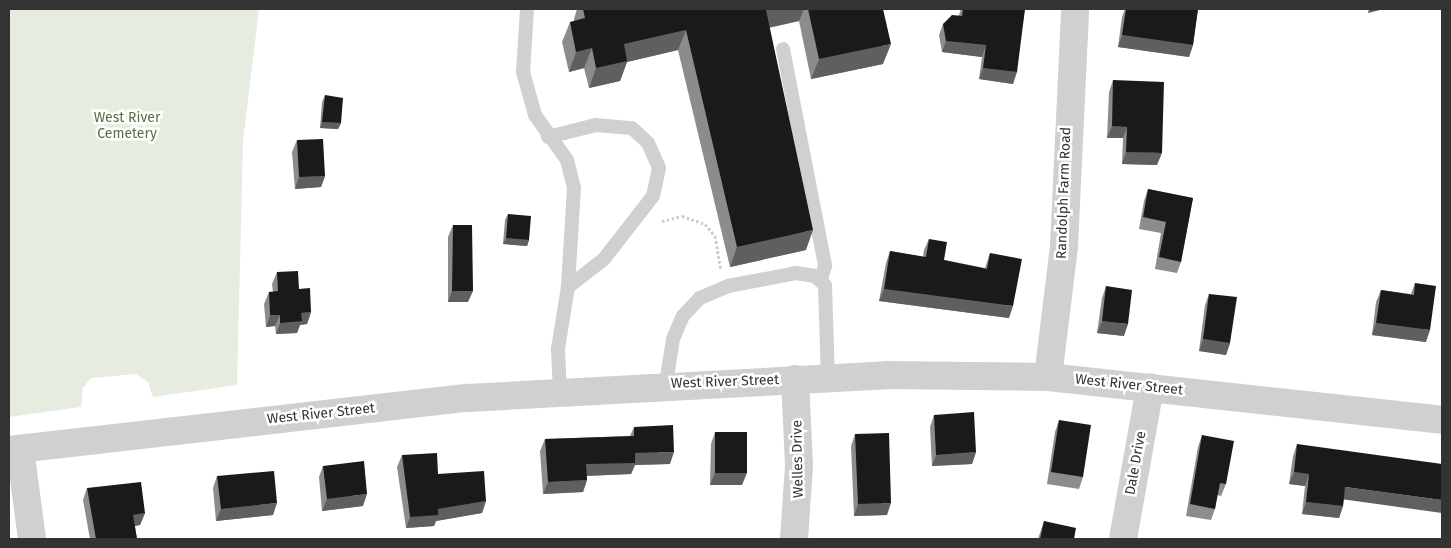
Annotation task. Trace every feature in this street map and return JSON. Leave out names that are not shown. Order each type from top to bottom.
[{"type":"street","name":"Randolph Farm Road","points":[[1048,378],[1064,246],[1074,9]]},
{"type":"street","name":"West River Street","points":[[14,450],[560,391],[666,384],[828,378],[1048,378],[1150,387],[1442,420]]},
{"type":"street","name":"Welles Drive","points":[[794,539],[799,466],[795,379]]},
{"type":"street","name":"Dale Drive","points":[[1123,539],[1150,387]]},
{"type":"street","points":[[14,450],[32,539]]},
{"type":"lane","points":[[527,9],[523,72],[535,115],[548,137],[567,160],[574,188],[568,287],[558,349],[560,391]]},
{"type":"lane","points":[[782,50],[825,266],[821,279],[827,292],[828,378]]},
{"type":"lane","points":[[548,137],[596,125],[632,128],[648,143],[658,168],[653,196],[604,259],[568,287]]},
{"type":"lane","points":[[666,384],[673,339],[684,316],[700,298],[718,288],[785,274],[821,279]]},
{"type":"path","points":[[662,221],[682,216],[705,224],[715,236],[722,275]]},
{"type":"green space","name":"West River Cemetery","points":[[9,9],[259,9],[243,141],[237,385],[153,397],[148,382],[136,374],[91,378],[83,388],[81,407],[9,417]]},
{"type":"building","points":[[583,9],[772,9],[766,10],[813,230],[737,247],[686,30],[624,44],[627,61],[596,68],[592,48],[576,52],[570,22],[585,18]]},
{"type":"building","points":[[808,9],[883,9],[891,44],[819,59]]},
{"type":"building","points":[[963,9],[1025,9],[1017,72],[983,68],[986,45],[946,41],[943,24],[952,15],[962,16]]},
{"type":"building","points":[[1126,9],[1198,9],[1193,45],[1122,35]]},
{"type":"building","points":[[1113,80],[1164,82],[1162,153],[1126,152],[1127,127],[1112,126]]},
{"type":"building","points":[[325,95],[343,98],[341,123],[322,122]]},
{"type":"building","points":[[323,139],[325,176],[299,177],[297,140]]},
{"type":"building","points":[[1148,189],[1193,198],[1181,262],[1159,257],[1166,222],[1143,217]]},
{"type":"building","points":[[508,214],[531,216],[529,240],[506,238]]},
{"type":"building","points":[[453,225],[472,225],[473,291],[452,291]]},
{"type":"building","points":[[929,239],[947,242],[944,260],[987,269],[990,253],[1022,259],[1013,306],[884,289],[890,251],[926,257]]},
{"type":"building","points":[[298,271],[299,289],[310,288],[311,312],[301,313],[302,321],[280,323],[280,315],[270,315],[269,292],[278,291],[277,272]]},
{"type":"building","points":[[1415,283],[1436,286],[1430,330],[1376,323],[1381,290],[1414,295]]},
{"type":"building","points":[[1106,286],[1132,290],[1128,324],[1102,321]]},
{"type":"building","points":[[1209,294],[1237,297],[1230,343],[1203,339]]},
{"type":"building","points":[[974,412],[976,452],[936,455],[934,415]]},
{"type":"building","points":[[1059,420],[1091,425],[1083,477],[1051,472]]},
{"type":"building","points":[[673,425],[674,452],[635,453],[635,463],[586,464],[587,480],[548,482],[545,439],[634,436],[634,427]]},
{"type":"building","points":[[715,432],[747,432],[747,473],[715,473]]},
{"type":"building","points":[[889,433],[891,503],[858,504],[855,434]]},
{"type":"building","points":[[1202,435],[1234,441],[1226,484],[1220,483],[1215,509],[1190,504]]},
{"type":"building","points":[[1297,444],[1442,464],[1442,500],[1345,487],[1343,506],[1306,502],[1309,474],[1294,472]]},
{"type":"building","points":[[437,453],[438,474],[484,471],[486,501],[438,509],[438,515],[410,517],[402,455]]},
{"type":"building","points":[[364,461],[367,494],[327,499],[323,466]]},
{"type":"building","points":[[274,471],[277,503],[221,509],[217,476]]},
{"type":"building","points":[[141,482],[145,513],[133,515],[137,539],[96,539],[87,488]]},
{"type":"building","points":[[1044,521],[1076,528],[1074,539],[1040,539]]}]
